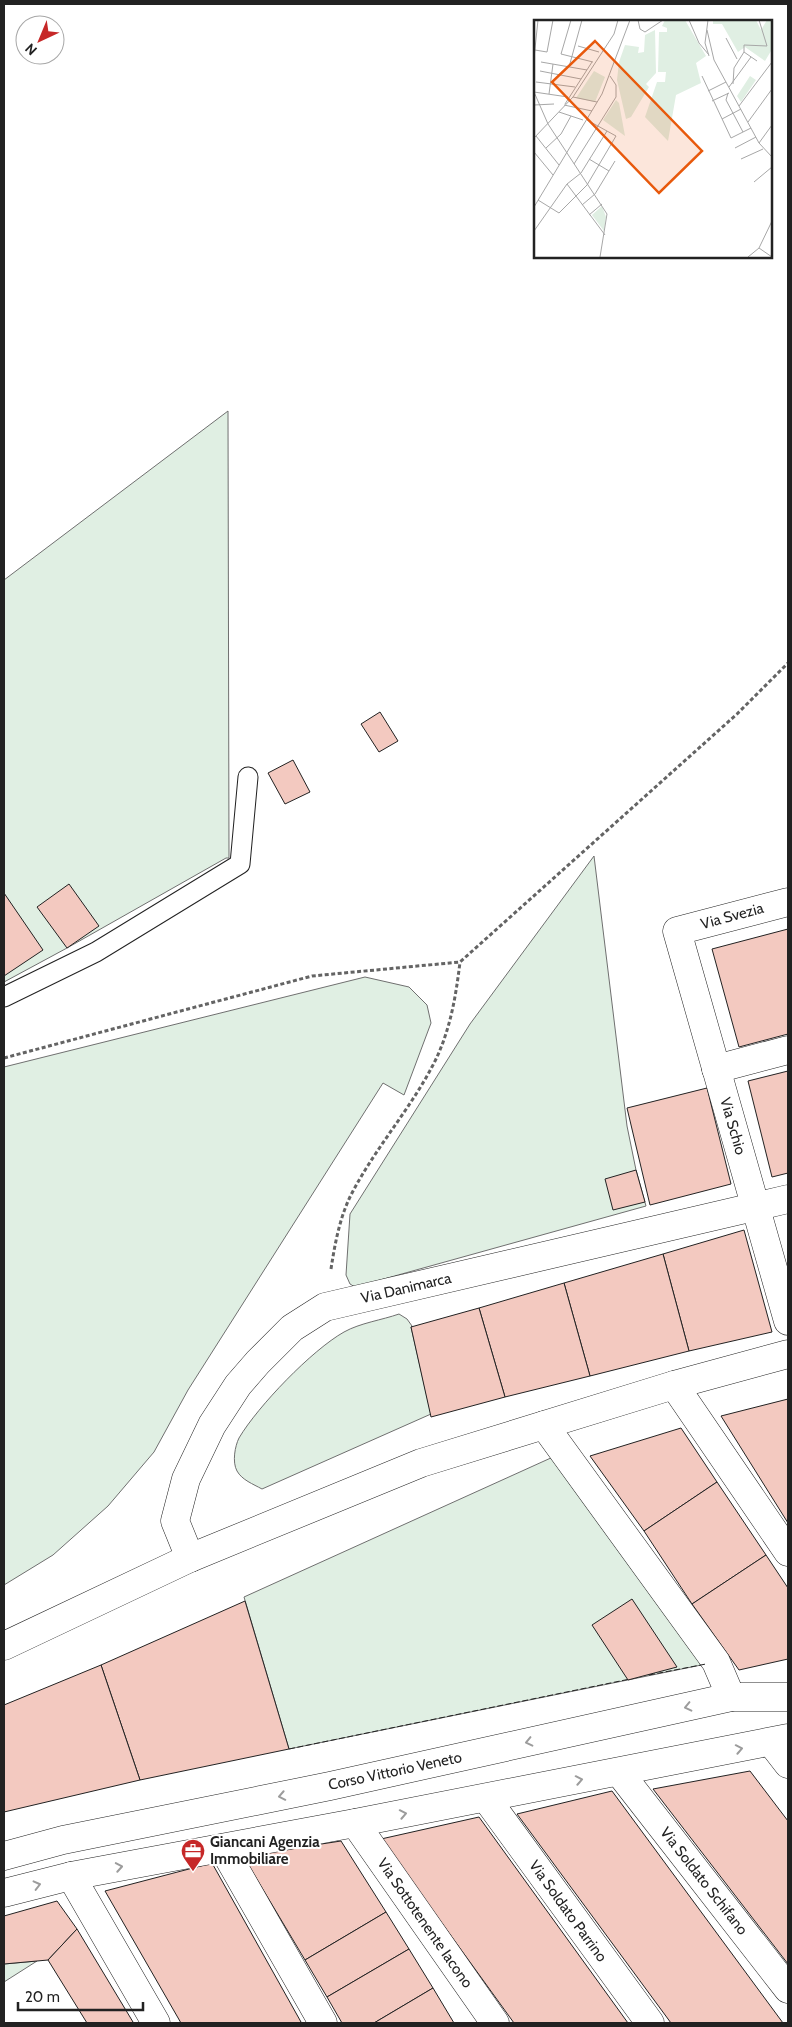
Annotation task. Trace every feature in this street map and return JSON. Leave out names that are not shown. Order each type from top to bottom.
[{"type":"street","name":"Via Svezia","points":[[677,931],[788,902]]},
{"type":"street","name":"Via Schio","points":[[677,931],[788,1321]]},
{"type":"street","points":[[716,1069],[788,1050]]},
{"type":"street","name":"Via Danimarca","points":[[190,1558],[175,1521],[186,1479],[212,1425],[238,1385],[258,1362],[292,1328],[325,1307],[788,1199]]},
{"type":"street","points":[[4,1646],[190,1558],[421,1463],[674,1385],[788,1354]]},
{"type":"street","points":[[674,1385],[788,1552]]},
{"type":"street","points":[[544,1425],[716,1662],[731,1697]]},
{"type":"street","name":"Corso Vittorio Veneto","points":[[4,1856],[63,1840],[330,1786],[731,1697],[788,1697]]},
{"type":"street","points":[[4,1893],[71,1876],[355,1824],[780,1740],[788,1764]]},
{"type":"street","name":"Via Soldato Schifano","points":[[619,1772],[788,1989]]},
{"type":"street","name":"Via Soldato Parrino","points":[[486,1798],[650,2023]]},
{"type":"street","name":"Via Sottotenente Iacono","points":[[355,1824],[492,2022]]},
{"type":"street","points":[[223,1848],[323,2023]]},
{"type":"street","points":[[71,1876],[156,2023]]},
{"type":"lane","points":[[4,997],[96,952],[240,864],[248,776]]},
{"type":"path","points":[[4,1058],[312,976],[460,962],[730,720],[788,663]]},
{"type":"path","points":[[325,1307],[335,1241],[342,1217],[352,1192],[415,1097],[437,1056],[454,1007],[460,962]]},
{"type":"green space","points":[[228,411],[229,858],[4,982],[4,580]]},
{"type":"green space","points":[[594,856],[627,1126],[646,1206],[355,1287],[350,1284],[346,1275],[350,1214],[470,1024]]},
{"type":"green space","points":[[365,977],[409,987],[427,1005],[431,1023],[404,1095],[383,1083],[188,1390],[154,1452],[108,1506],[53,1555],[4,1585],[4,1067]]},
{"type":"green space","points":[[399,1314],[407,1319],[412,1326],[431,1414],[262,1489],[242,1477],[235,1467],[234,1459],[239,1438],[272,1395],[331,1340],[350,1329]]},
{"type":"green space","points":[[564,1452],[716,1662],[289,1749],[244,1597]]},
{"type":"green space","points":[[37,1961],[4,1982],[4,1964]]},
{"type":"building","points":[[380,712],[398,741],[379,752],[361,724]]},
{"type":"building","points":[[293,760],[310,792],[285,804],[268,773]]},
{"type":"building","points":[[69,884],[99,926],[67,948],[37,907]]},
{"type":"building","points":[[4,893],[43,950],[4,976]]},
{"type":"building","points":[[788,929],[788,1034],[739,1047],[712,949]]},
{"type":"building","points":[[788,1071],[788,1173],[772,1177],[748,1081]]},
{"type":"building","points":[[707,1088],[731,1184],[650,1205],[627,1108]]},
{"type":"building","points":[[636,1170],[645,1202],[613,1210],[605,1179]]},
{"type":"building","points":[[744,1230],[772,1332],[689,1351],[663,1254]]},
{"type":"building","points":[[663,1254],[689,1351],[590,1376],[564,1283]]},
{"type":"building","points":[[564,1283],[590,1376],[505,1397],[479,1308]]},
{"type":"building","points":[[479,1308],[505,1397],[431,1417],[411,1327]]},
{"type":"building","points":[[788,1399],[788,1523],[721,1416]]},
{"type":"building","points":[[681,1428],[717,1482],[644,1531],[590,1456]]},
{"type":"building","points":[[717,1482],[766,1555],[692,1604],[644,1531]]},
{"type":"building","points":[[766,1555],[788,1588],[788,1659],[739,1670],[692,1604]]},
{"type":"building","points":[[632,1599],[677,1667],[628,1680],[592,1625]]},
{"type":"building","points":[[245,1601],[289,1749],[140,1780],[101,1665]]},
{"type":"building","points":[[101,1665],[140,1780],[4,1812],[4,1705]]},
{"type":"building","points":[[750,1771],[788,1821],[788,1964],[653,1789]]},
{"type":"building","points":[[612,1791],[783,2023],[671,2023],[517,1814]]},
{"type":"building","points":[[479,1817],[628,2023],[514,2023],[381,1839]]},
{"type":"building","points":[[341,1841],[386,1912],[305,1960],[243,1856]]},
{"type":"building","points":[[212,1863],[301,2022],[181,2023],[105,1891]]},
{"type":"building","points":[[57,1901],[77,1929],[48,1960],[4,1964],[4,1916]]},
{"type":"building","points":[[386,1912],[409,1949],[327,1997],[305,1960]]},
{"type":"building","points":[[77,1929],[133,2022],[87,2023],[48,1960]]},
{"type":"building","points":[[409,1949],[433,1988],[374,2023],[342,2023],[327,1997]]},
{"type":"building","points":[[433,1988],[454,2023],[374,2023]]},
{"type":"fence","points":[[649,1675],[706,1664]]},
{"type":"fence","points":[[289,1749],[630,1679]]},
{"type":"place","name":"Giancani Agenzia Immobiliare","points":[[193,1872]]}]
